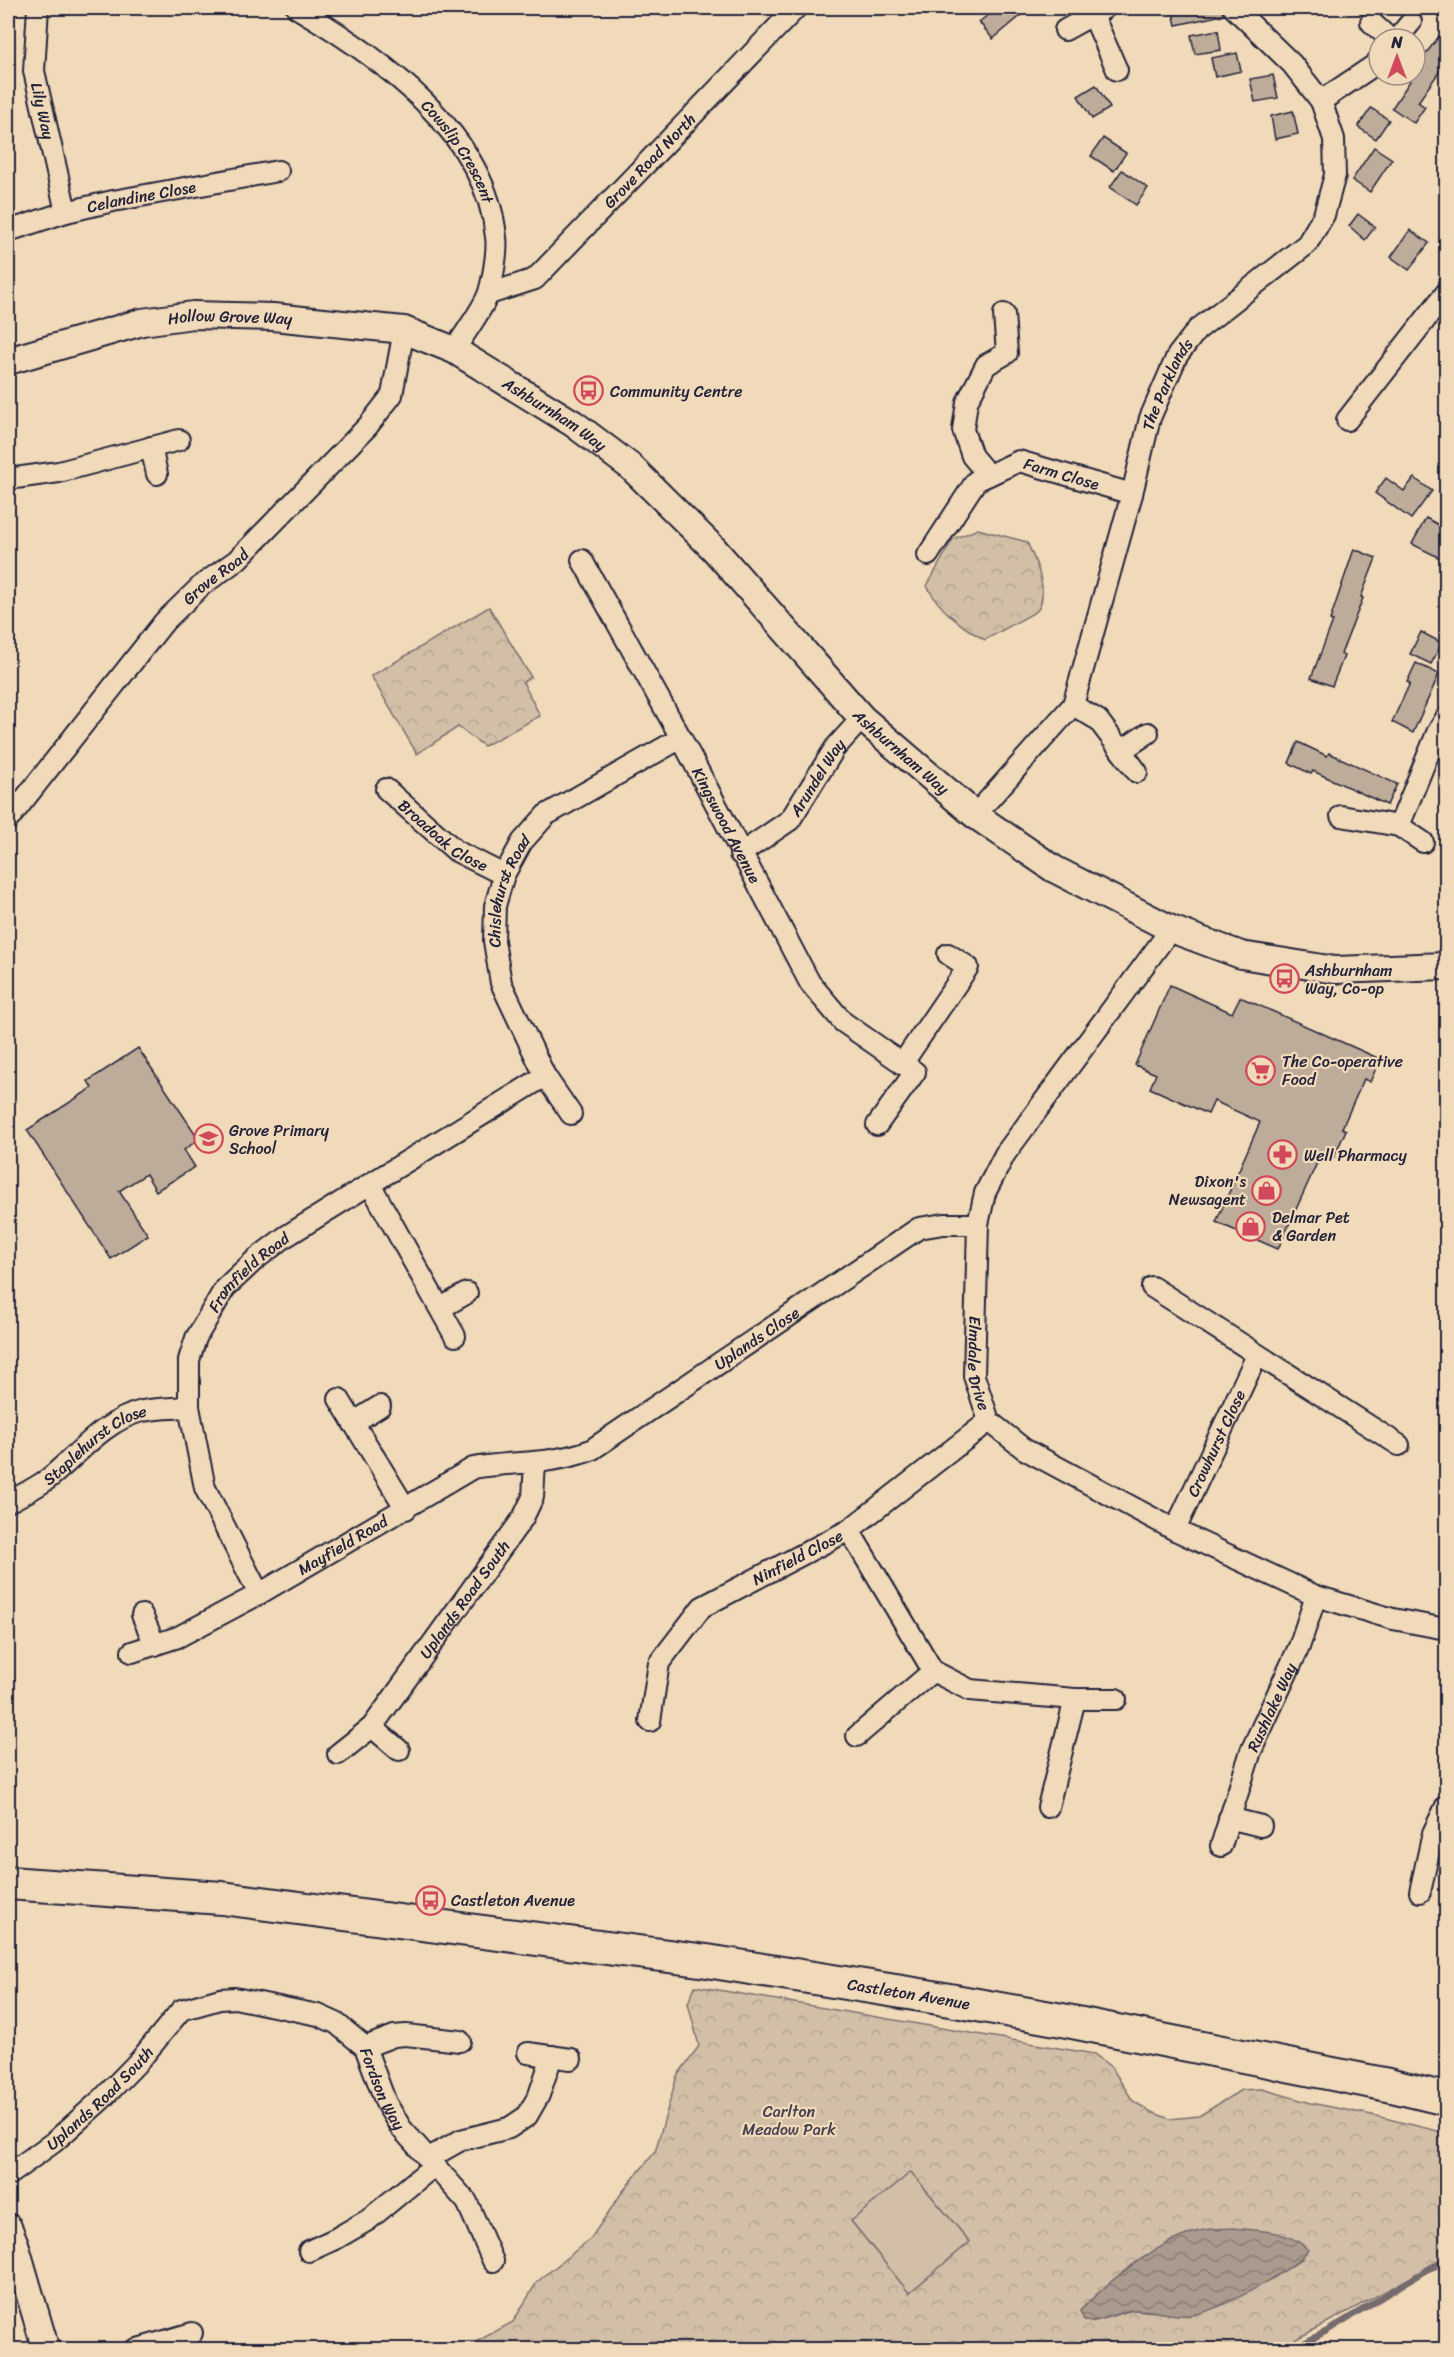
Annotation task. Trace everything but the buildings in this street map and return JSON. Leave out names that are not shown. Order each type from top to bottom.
[{"type":"main road","name":"Castleton Avenue","points":[[8,1883],[222,1898],[707,1960],[927,1995],[1062,2020],[1446,2098]]},
{"type":"street","name":"Lily Way","points":[[38,8],[34,72],[66,212]]},
{"type":"street","name":"Cowslip Crescent","points":[[297,8],[345,36],[417,94],[469,156],[487,195],[497,239],[489,294],[454,350]]},
{"type":"street","name":"Grove Road North","points":[[489,294],[535,279],[796,8]]},
{"type":"street","name":"The Parklands","points":[[975,815],[1073,705],[1132,494],[1150,418],[1177,356],[1197,330],[1307,244],[1324,215],[1335,175],[1334,140],[1321,101],[1292,64],[1234,8]]},
{"type":"street","points":[[1065,30],[1100,11],[1117,70]]},
{"type":"street","points":[[1371,22],[1377,27]]},
{"type":"street","points":[[1407,27],[1411,22]]},
{"type":"street","points":[[1321,101],[1367,70]]},
{"type":"street","name":"Celandine Close","points":[[8,231],[66,212],[113,201],[278,171]]},
{"type":"street","points":[[1347,420],[1446,293]]},
{"type":"street","points":[[988,475],[972,456],[963,430],[967,402],[986,365],[1007,353],[1004,314]]},
{"type":"street","name":"Hollow Grove Way","points":[[8,361],[142,322],[193,315],[273,317],[404,330],[454,350]]},
{"type":"street","name":"Grove Road","points":[[8,819],[165,622],[202,585],[237,560],[369,426],[392,395],[404,330]]},
{"type":"street","name":"Ashburnham Way","points":[[454,350],[574,424],[632,467],[714,549],[862,718],[975,815],[1054,869],[1171,929],[1241,955],[1335,970],[1446,966]]},
{"type":"street","points":[[8,479],[59,472],[179,440]]},
{"type":"street","points":[[151,447],[157,474]]},
{"type":"street","name":"Farm Close","points":[[928,555],[976,481],[1018,461],[1132,494]]},
{"type":"street","name":"Kingswood Avenue","points":[[582,560],[681,738],[740,854],[810,983],[843,1022],[902,1064]]},
{"type":"street","points":[[1073,705],[1098,720],[1137,772]]},
{"type":"street","name":"Arundel Way","points":[[740,854],[790,820],[835,748],[862,718]]},
{"type":"street","points":[[1399,826],[1437,733],[1446,718]]},
{"type":"street","points":[[1121,751],[1148,733]]},
{"type":"street","name":"Chislehurst Road","points":[[572,1114],[545,1076],[501,983],[494,941],[495,906],[504,875],[522,842],[546,815],[681,738]]},
{"type":"street","name":"Broadoak Close","points":[[386,789],[456,851],[504,875]]},
{"type":"street","points":[[1341,816],[1399,826],[1423,842]]},
{"type":"street","name":"Elmdale Drive","points":[[1171,929],[1005,1154],[985,1193],[978,1224],[974,1376],[990,1421],[1024,1449],[1175,1530],[1316,1596],[1393,1619],[1446,1629]]},
{"type":"street","points":[[877,1125],[915,1072],[902,1064],[968,967],[948,954]]},
{"type":"street","name":"Framfield Road","points":[[259,1594],[205,1488],[189,1407],[189,1360],[196,1338],[225,1288],[256,1259],[285,1237],[545,1076]]},
{"type":"street","points":[[370,1184],[455,1336]]},
{"type":"street","name":"Uplands Close","points":[[535,1463],[569,1458],[591,1450],[918,1228],[944,1224],[978,1224]]},
{"type":"street","points":[[1152,1287],[1399,1445]]},
{"type":"street","points":[[441,1308],[467,1293]]},
{"type":"street","name":"Crowhurst Close","points":[[1175,1530],[1257,1355]]},
{"type":"street","points":[[339,1399],[406,1509]]},
{"type":"street","points":[[353,1423],[380,1406]]},
{"type":"street","name":"Staplehurst Close","points":[[8,1502],[25,1494],[48,1478],[99,1433],[116,1423],[141,1412],[189,1407]]},
{"type":"street","name":"Ninfield Close","points":[[650,1721],[659,1663],[702,1607],[849,1530],[990,1421]]},
{"type":"street","name":"Mayfield Road","points":[[132,1652],[178,1637],[259,1594],[473,1468],[502,1463],[535,1463]]},
{"type":"street","name":"Uplands Road South","points":[[338,1754],[372,1727],[523,1518],[533,1497],[535,1463]]},
{"type":"street","points":[[849,1530],[933,1671],[970,1690],[1075,1699],[1116,1699]]},
{"type":"street","name":"Rushlake Way","points":[[1221,1846],[1251,1751],[1299,1647],[1316,1596]]},
{"type":"street","points":[[142,1615],[154,1645]]},
{"type":"street","points":[[857,1736],[933,1671]]},
{"type":"street","points":[[1048,1807],[1075,1699]]},
{"type":"street","points":[[372,1727],[399,1750]]},
{"type":"street","points":[[1420,1892],[1433,1833],[1446,1806]]},
{"type":"street","points":[[1229,1818],[1261,1826]]},
{"type":"street","name":"Fordson Way","points":[[181,2010],[220,1999],[235,1998],[318,2014],[336,2023],[365,2047],[386,2103],[401,2128],[467,2202],[493,2261]]},
{"type":"street","name":"Uplands Road South","points":[[8,2175],[54,2142],[102,2099],[140,2060],[181,2010]]},
{"type":"street","points":[[365,2047],[394,2036],[406,2035],[460,2041]]},
{"type":"street","points":[[309,2251],[368,2220],[432,2162],[461,2140],[509,2128],[527,2116],[561,2058],[528,2053]]},
{"type":"street","points":[[8,2227],[46,2349]]},
{"type":"street","points":[[134,2349],[192,2333]]},
{"type":"green space","points":[[978,529],[1027,542],[1038,568],[1042,586],[1041,603],[1037,611],[985,640],[952,617],[938,603],[927,586],[953,539]]},
{"type":"green space","points":[[489,607],[531,677],[523,682],[540,716],[484,746],[458,727],[417,754],[371,676]]},
{"type":"green space","name":"Carlton Meadow Park","points":[[695,1986],[1094,2054],[1112,2068],[1133,2101],[1151,2112],[1170,2119],[1199,2116],[1241,2090],[1262,2089],[1311,2103],[1446,2133],[1446,2265],[1408,2279],[1278,2349],[461,2350],[513,2322],[537,2282],[591,2238],[623,2191],[655,2152],[677,2076],[699,2046],[688,2003]],"holes":[[[911,2172],[970,2242],[909,2293],[851,2221]],[[1173,2240],[1302,2259],[1273,2278],[1222,2305],[1192,2315],[1133,2310],[1092,2322],[1080,2311],[1113,2281]]]},
{"type":"green space","points":[[911,2172],[970,2242],[909,2293],[851,2221]]},
{"type":"water","points":[[1233,2228],[1283,2235],[1301,2243],[1308,2250],[1272,2279],[1204,2312],[1185,2316],[1132,2310],[1102,2319],[1084,2320],[1080,2311],[1092,2299],[1135,2263],[1151,2253],[1168,2243],[1200,2231]]},
{"type":"waterway","points":[[1290,2350],[1327,2331],[1446,2258]]},
{"type":"place","name":"Community Centre","points":[[589,391]]},
{"type":"place","name":"Ashburnham Way, Co-op","points":[[1284,979]]},
{"type":"place","name":"The Co-operative Food","points":[[1261,1070]]},
{"type":"place","name":"Grove Primary School","points":[[208,1139]]},
{"type":"place","name":"Well Pharmacy","points":[[1283,1155]]},
{"type":"place","name":"Dixon's Newsagent","points":[[1267,1190]]},
{"type":"place","name":"Delmar Pet & Garden","points":[[1251,1226]]},
{"type":"place","name":"Castleton Avenue","points":[[430,1900]]}]
